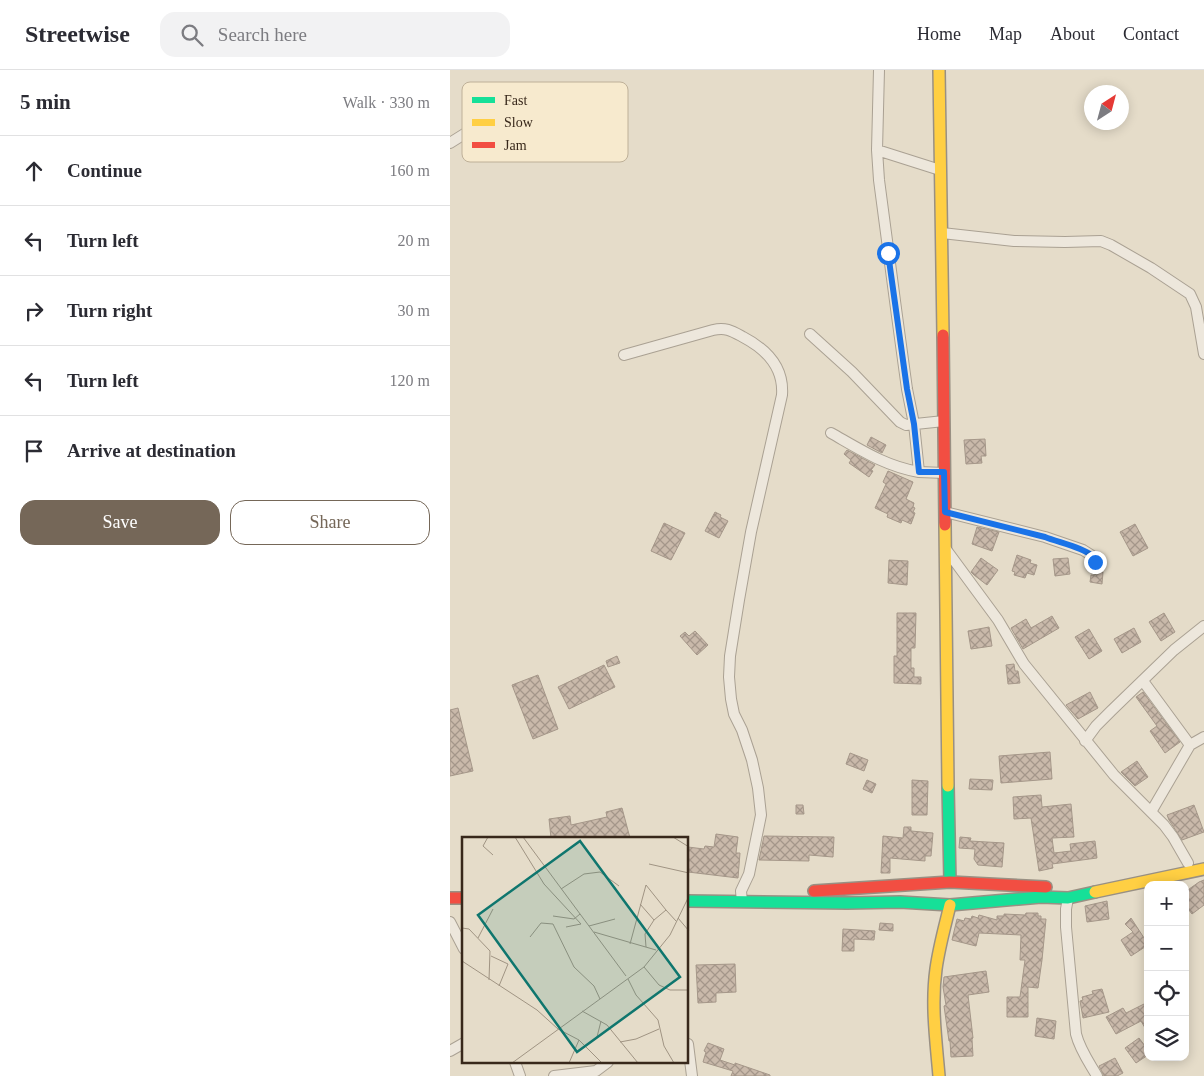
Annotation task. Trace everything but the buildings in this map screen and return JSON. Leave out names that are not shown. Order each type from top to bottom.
[{"type":"main road","points":[[938,70],[942,233],[946,723],[950,882]]},
{"type":"main road","points":[[1091,882],[1188,863],[1204,858]]},
{"type":"main road","points":[[807,891],[950,882],[1041,892],[1068,898],[1204,869]]},
{"type":"main road","points":[[920,903],[921,884]]},
{"type":"main road","points":[[973,884],[973,903]]},
{"type":"main road","points":[[689,890],[825,903],[900,902],[950,905],[1041,892],[1058,886]]},
{"type":"main road","points":[[689,901],[741,896],[769,891]]},
{"type":"main road","points":[[825,903],[826,891]]},
{"type":"main road","points":[[939,1076],[933,1012],[935,974],[950,905]]},
{"type":"street","points":[[879,70],[877,150],[879,180],[907,389],[914,424],[919,472]]},
{"type":"street","points":[[450,143],[462,135]]},
{"type":"street","points":[[877,150],[940,170]]},
{"type":"street","points":[[942,233],[1014,241],[1101,241],[1107,243],[1151,268],[1190,294],[1196,307],[1204,354]]},
{"type":"street","points":[[624,355],[720,328],[745,338],[763,350],[770,357],[781,378],[782,395],[751,532],[730,656],[731,699],[734,714],[742,730],[752,760],[761,814],[749,874],[741,896]]},
{"type":"street","points":[[810,334],[852,372],[897,420],[906,425],[944,421]]},
{"type":"street","points":[[831,434],[880,461],[896,467],[919,472],[944,472]]},
{"type":"street","points":[[945,512],[1045,537],[1083,550],[1094,558],[1095,569]]},
{"type":"street","points":[[945,548],[998,620],[1024,664],[1114,776],[1164,825],[1188,863]]},
{"type":"street","points":[[1085,741],[1096,726],[1174,650],[1204,626]]},
{"type":"street","points":[[1143,681],[1190,745]]},
{"type":"street","points":[[1151,812],[1190,745],[1204,737]]},
{"type":"street","points":[[1068,898],[1066,927],[1076,1034],[1078,1043],[1097,1076]]},
{"type":"street","points":[[450,922],[462,945]]},
{"type":"street","points":[[450,1051],[462,1044]]},
{"type":"street","points":[[689,1052],[692,1076]]},
{"type":"street","points":[[554,1076],[596,1071],[605,1064]]},
{"type":"traffic: fast","points":[[948,786],[950,882]]},
{"type":"traffic: fast","points":[[689,901],[900,902],[950,905],[1041,897],[1068,898],[1095,892]]},
{"type":"traffic: slow","points":[[939,70],[943,335]]},
{"type":"traffic: slow","points":[[945,525],[948,786]]},
{"type":"traffic: slow","points":[[1095,892],[1204,869]]},
{"type":"traffic: slow","points":[[939,1076],[934,1022],[934,996],[936,969],[950,905]]},
{"type":"traffic: jam","points":[[943,335],[945,525]]},
{"type":"traffic: jam","points":[[814,891],[950,882],[1046,887]]},
{"type":"traffic: jam","points":[[450,898],[462,898]]},
{"type":"route","points":[[888,253],[907,389],[914,424],[919,472],[944,472],[945,512],[1045,537],[1083,550],[1091,555],[1095,562]]}]
